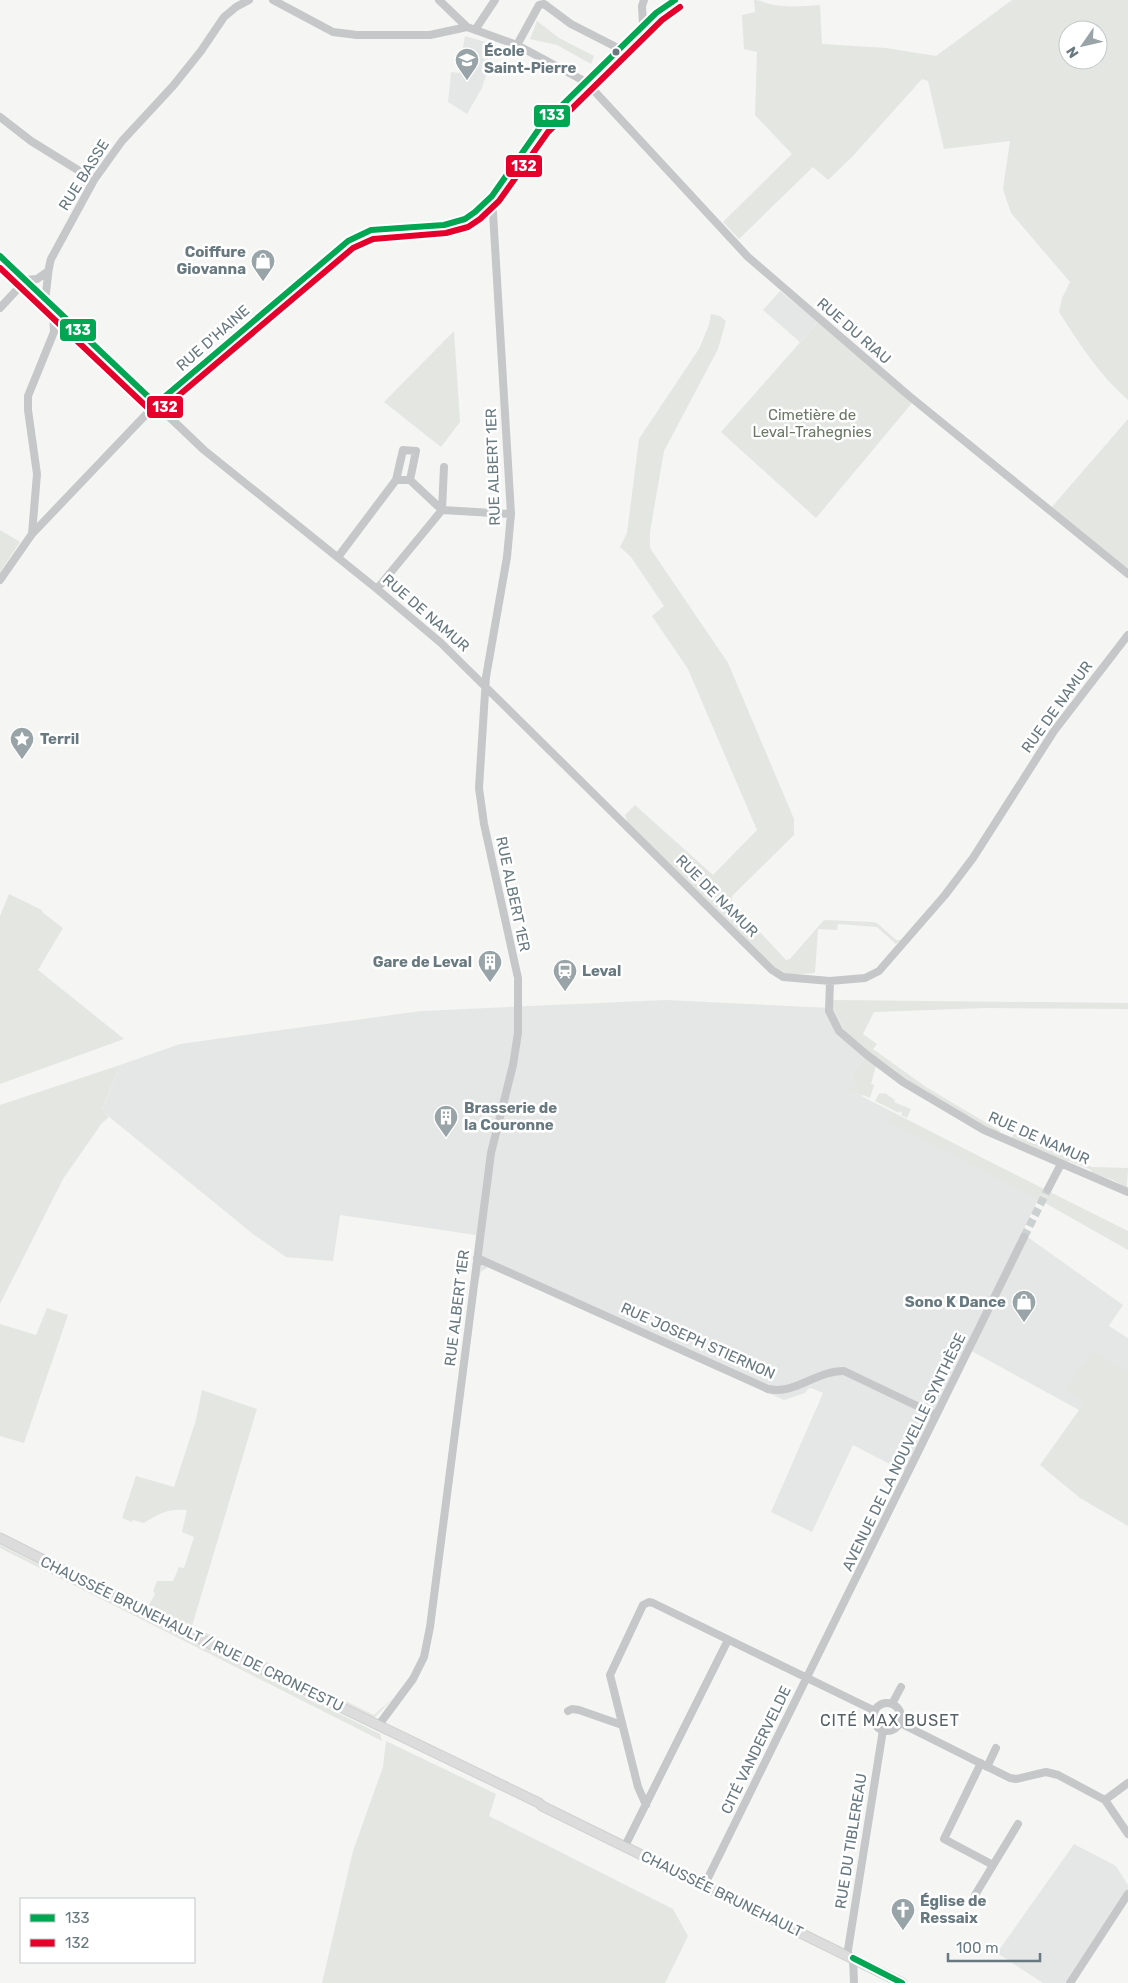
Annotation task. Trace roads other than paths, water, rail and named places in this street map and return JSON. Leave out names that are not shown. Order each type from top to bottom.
[{"type":"main road","name":"CHAUSSÉE BRUNEHAULT / RUE DE CRONFESTU","points":[[0,1538],[194,1636],[381,1727]]},
{"type":"main road","name":"CHAUSSÉE BRUNEHAULT","points":[[381,1727],[500,1785],[538,1806],[542,1806],[625,1846],[902,1983]]},
{"type":"street","name":"RUE BASSE","points":[[45,298],[48,287],[47,272],[50,259],[94,180],[122,141],[201,51],[224,17],[236,7],[250,0]]},
{"type":"street","points":[[273,0],[333,32],[357,35],[430,35],[471,29],[495,0]]},
{"type":"street","points":[[439,0],[471,29]]},
{"type":"street","points":[[643,24],[642,6],[644,0]]},
{"type":"street","points":[[492,196],[541,126],[643,24],[675,0]]},
{"type":"street","points":[[517,46],[539,5],[545,2],[571,24],[620,49]]},
{"type":"street","name":"RUE DU RIAU","points":[[471,29],[517,46],[586,82],[748,257],[902,390],[1128,574]]},
{"type":"street","points":[[0,117],[31,141],[94,180]]},
{"type":"street","name":"RUE D'HAINE","points":[[0,580],[32,534],[156,404],[348,241],[371,230],[444,225],[466,219],[492,196]]},
{"type":"street","name":"RUE ALBERT 1ER","points":[[381,1727],[413,1679],[424,1657],[430,1627],[491,1153],[516,1049],[519,998],[518,978],[486,834],[479,788],[485,684],[507,557],[511,514],[492,196]]},
{"type":"street","name":"RUE DE NAMUR","points":[[0,256],[204,450],[377,588],[441,643],[485,684],[772,970],[783,977],[830,981],[859,979],[874,975],[931,912],[973,858],[1054,731],[1128,634]]},
{"type":"street","points":[[0,308],[26,280],[37,279],[47,272]]},
{"type":"street","points":[[32,534],[37,474],[28,410],[28,396],[54,332],[53,312],[55,307]]},
{"type":"street","points":[[338,557],[396,480],[402,450],[416,451],[410,480]]},
{"type":"street","points":[[377,588],[442,510],[444,467]]},
{"type":"street","points":[[396,480],[410,480],[442,510],[511,514]]},
{"type":"street","name":"RUE DE NAMUR","points":[[830,981],[829,1011],[839,1031],[903,1082],[984,1130],[1128,1192]]},
{"type":"street","points":[[1048,1189],[1061,1164]]},
{"type":"street","name":"AVENUE DE LA NOUVELLE SYNTHÈSE","points":[[807,1679],[1024,1238]]},
{"type":"street","name":"RUE JOSEPH STIERNON","points":[[477,1258],[768,1389],[786,1390],[830,1373],[844,1371],[936,1415]]},
{"type":"street","name":"CITÉ VANDERVELDE","points":[[646,1805],[638,1787],[610,1675],[643,1606],[649,1602],[653,1603],[807,1679],[704,1886]]},
{"type":"street","points":[[625,1846],[728,1640]]},
{"type":"street","points":[[807,1679],[875,1711]]},
{"type":"street","points":[[892,1704],[901,1687]]},
{"type":"street","points":[[892,1704],[896,1706],[901,1714],[900,1723],[892,1730],[883,1730],[875,1722],[875,1711],[880,1705],[892,1704]]},
{"type":"street","points":[[568,1711],[572,1709],[579,1710],[622,1725]]},
{"type":"street","points":[[900,1723],[1010,1778],[1016,1779],[1052,1772],[1104,1800],[1128,1834]]},
{"type":"street","name":"RUE DU TIBLEREAU","points":[[854,1983],[850,1957],[883,1730]]},
{"type":"street","points":[[993,1865],[944,1839],[984,1765],[996,1748]]},
{"type":"street","points":[[1104,1800],[1128,1783]]},
{"type":"street","points":[[974,1895],[1018,1824]]},
{"type":"street","points":[[1070,1983],[1128,1894]]},
{"type":"tunnel","points":[[1024,1237],[1048,1189]]},
{"type":"place","name":"École Saint-Pierre","points":[[467,81]]},
{"type":"place","name":"Coiffure Giovanna","points":[[263,282]]},
{"type":"place","name":"Terril","points":[[22,760]]},
{"type":"place","name":"Gare de Leval","points":[[490,983]]},
{"type":"place","name":"Leval","points":[[565,992]]},
{"type":"place","name":"Brasserie de la Couronne","points":[[446,1138]]},
{"type":"place","name":"Sono K Dance","points":[[1024,1323]]},
{"type":"place","name":"Église de Ressaix","points":[[903,1931]]},
{"type":"district","name":"CITÉ MAX BUSET","points":[[890,1720]]},
{"type":"park label","name":"Cimetière de Leval-Trahegnies","points":[[812,424]]}]
